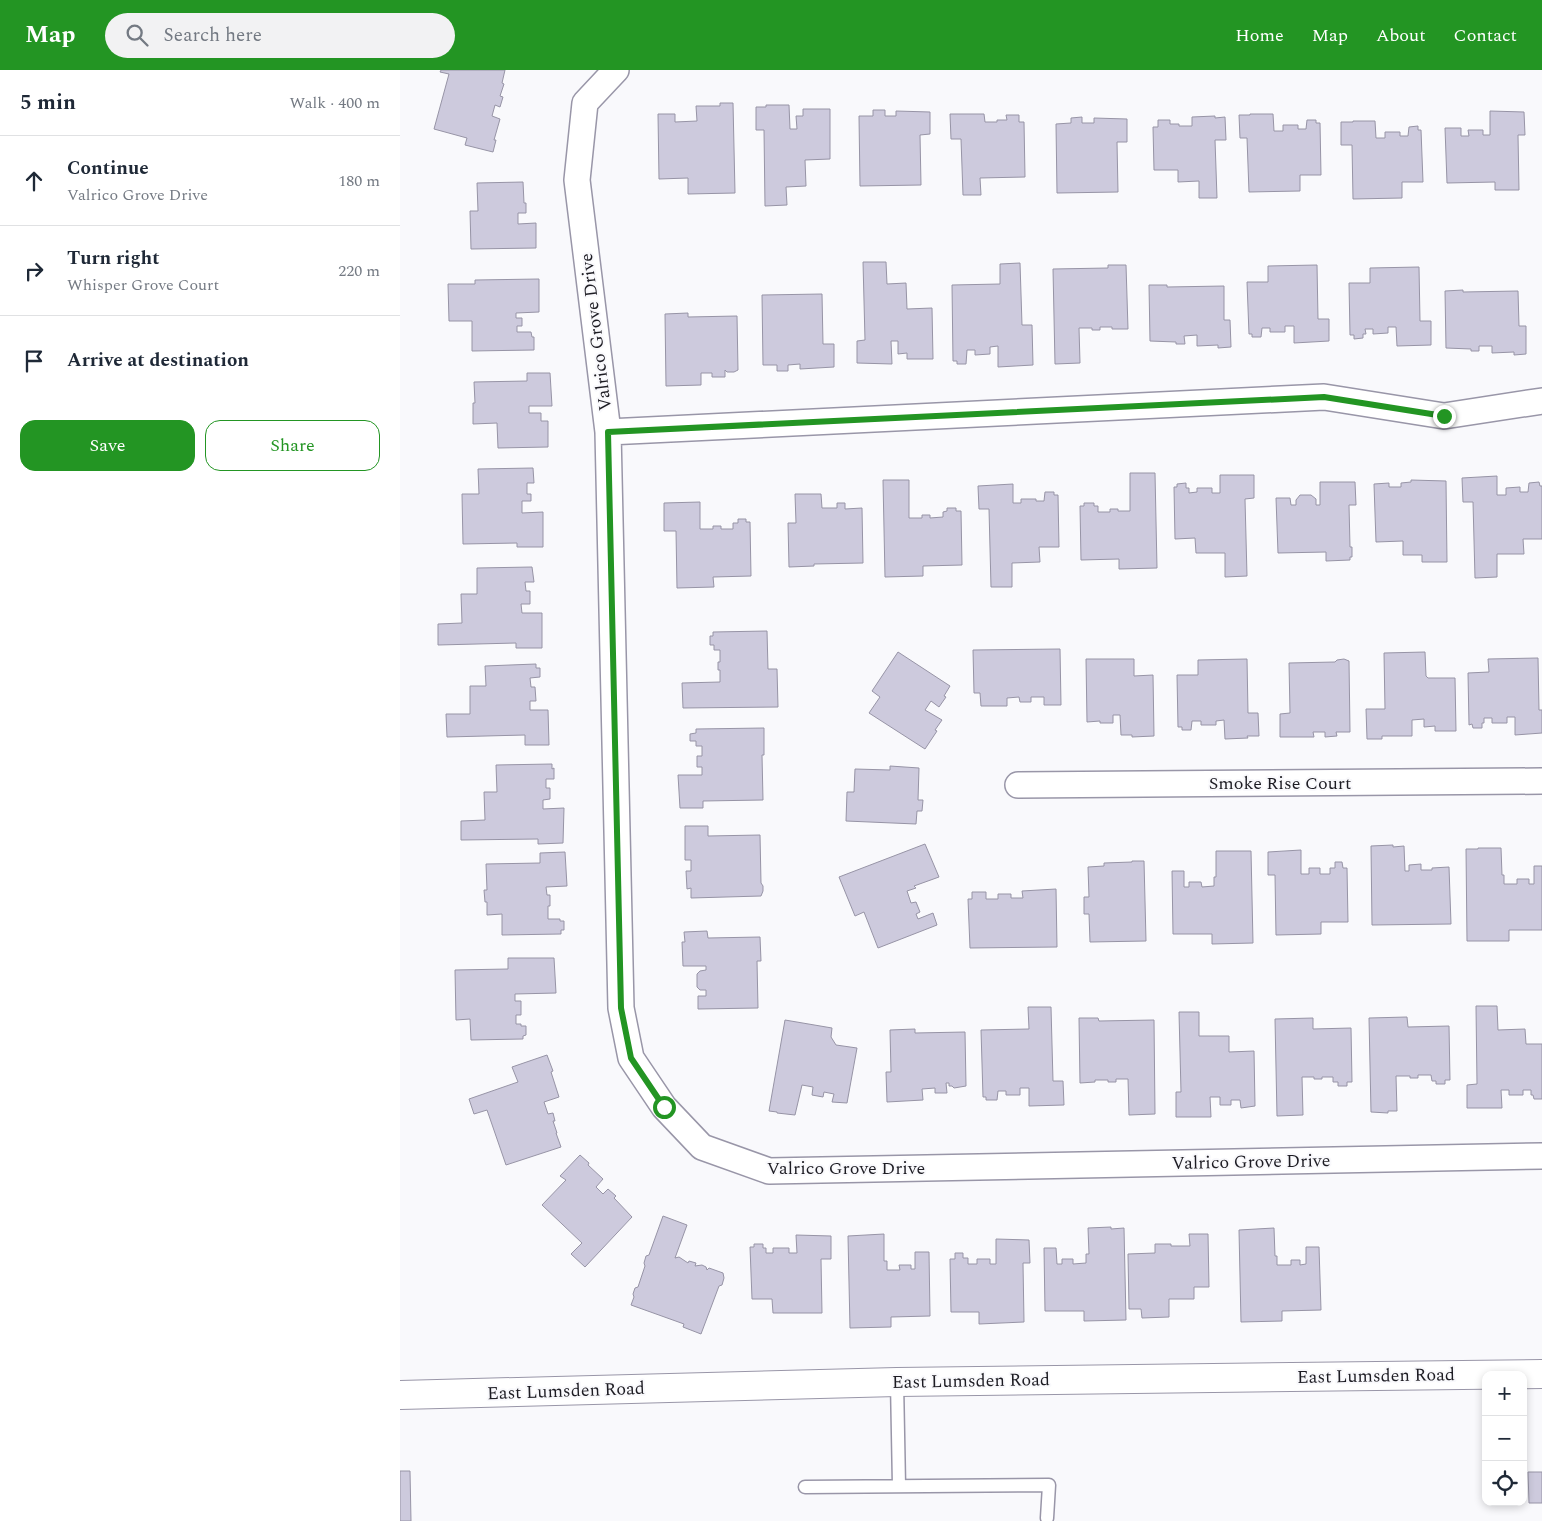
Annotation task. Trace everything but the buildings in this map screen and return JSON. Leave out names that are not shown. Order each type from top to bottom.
[{"type":"street","name":"Valrico Grove Drive","points":[[616,70],[585,103],[577,180],[608,432],[621,1008],[631,1058],[664,1107],[702,1147],[770,1171],[1542,1156]]},
{"type":"street","points":[[608,432],[1324,397],[1444,416],[1542,401]]},
{"type":"street","name":"Smoke Rise Court","points":[[1018,785],[1542,781]]},
{"type":"street","name":"East Lumsden Road","points":[[400,1395],[897,1382],[1542,1374]]},
{"type":"lane","points":[[897,1382],[899,1486]]},
{"type":"lane","points":[[805,1487],[1049,1485],[1047,1518]]},
{"type":"route","points":[[664,1107],[631,1058],[621,1008],[608,432],[1324,397],[1444,416]]}]
